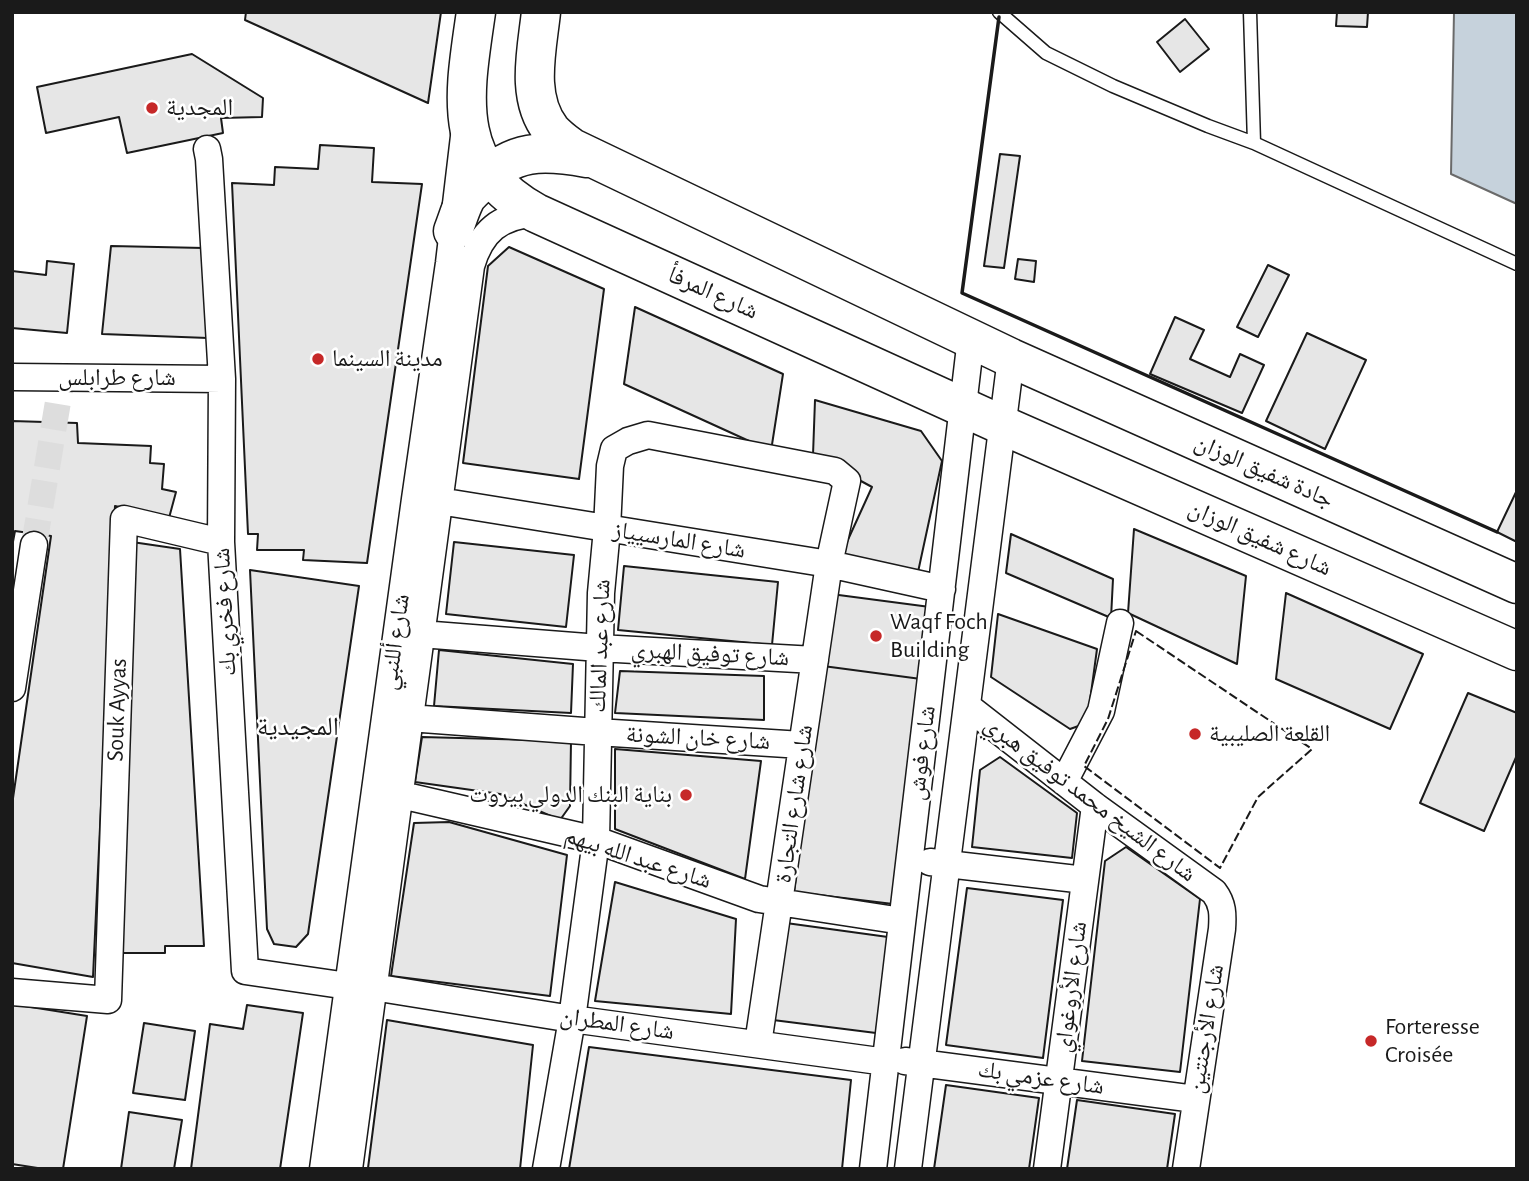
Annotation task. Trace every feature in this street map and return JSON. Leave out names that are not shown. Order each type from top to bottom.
[{"type":"highway","name":"شارع المرفأ","points":[[476,12],[468,69],[469,130],[489,174],[507,194],[536,213],[1002,425]]},
{"type":"highway","points":[[541,12],[535,89],[540,109],[550,129],[572,148],[1011,358]]},
{"type":"highway","points":[[453,231],[466,198],[489,174],[512,160],[534,153],[556,153],[593,159]]},
{"type":"highway","name":"جادة شفيق الوزان","points":[[1011,358],[1517,584]]},
{"type":"highway","name":"شارع شفيق الوزان","points":[[1002,425],[1517,651]]},
{"type":"street","name":"شارع أللنبي","points":[[349,1169],[361,986],[427,500],[467,115]]},
{"type":"street","name":"شارع فخري بك","points":[[207,149],[222,379],[220,541],[245,971],[361,986]]},
{"type":"street","name":"شارع أللنبي","points":[[427,500],[475,251],[493,227],[521,214],[536,213]]},
{"type":"street","name":"شارع فوش","points":[[873,1169],[971,338]]},
{"type":"street","name":"شارع فوش","points":[[908,1169],[1011,358]]},
{"type":"street","name":"شارع طرابلس","points":[[12,377],[222,379]]},
{"type":"street","name":"شارع عبد المالك","points":[[546,1169],[572,1019],[596,840],[601,593],[610,466],[614,449],[648,435],[835,471],[847,481],[829,564]]},
{"type":"street","name":"شارع المارسيياز","points":[[427,500],[829,564],[942,589]]},
{"type":"street","name":"Souk Ayyas","points":[[12,992],[108,1000],[124,519],[220,541]]},
{"type":"street","points":[[12,688],[34,545]]},
{"type":"street","name":"شارع شارع التجارة","points":[[758,1044],[829,564]]},
{"type":"street","points":[[1064,782],[1101,711],[1121,623]]},
{"type":"street","name":"شارع توفيق الهبري","points":[[408,636],[815,660]]},
{"type":"street","name":"شارع الشيخ محمد توفيق هبري","points":[[967,706],[1095,806],[1214,892]]},
{"type":"street","name":"شارع خان الشونة","points":[[397,720],[803,745]]},
{"type":"street","name":"شارع عبد الله بيهم","points":[[387,792],[596,840],[759,899],[902,920]]},
{"type":"street","name":"شارع الأروغواي","points":[[1047,1169],[1095,806]]},
{"type":"street","points":[[909,859],[1085,880]]},
{"type":"street","name":"شارع الأرجنتين","points":[[1186,1169],[1222,929],[1222,908],[1214,892]]},
{"type":"street","name":"شارع أللنبي","points":[[323,1169],[361,986]]},
{"type":"street","name":"شارع المطران","points":[[361,986],[572,1019],[886,1060]]},
{"type":"street","name":"شارع عزمي بك","points":[[886,1060],[1195,1099]]},
{"type":"lane","points":[[999,12],[1046,53],[1112,86],[1254,143],[1517,264]]},
{"type":"lane","points":[[1250,12],[1254,143]]},
{"type":"shaded area","points":[[1454,12],[1517,12],[1517,204],[1451,174]]},
{"type":"building","points":[[246,12],[441,12],[428,103],[245,20]]},
{"type":"building","points":[[1337,12],[1368,12],[1367,27],[1336,26]]},
{"type":"building","points":[[1185,19],[1209,49],[1180,72],[1157,42]]},
{"type":"building","name":"المجدية","points":[[192,54],[263,98],[262,117],[221,118],[223,133],[127,153],[119,117],[46,133],[37,87]]},
{"type":"building","name":"مدينة السينما","points":[[320,145],[374,148],[372,182],[422,184],[367,563],[303,560],[304,550],[257,550],[258,534],[248,534],[232,183],[274,185],[275,167],[318,169]]},
{"type":"building","points":[[1000,154],[1020,156],[1004,268],[984,266]]},
{"type":"building","points":[[111,246],[204,248],[208,338],[102,334]]},
{"type":"building","points":[[509,247],[604,289],[579,479],[463,463],[488,266]]},
{"type":"building","points":[[1018,259],[1036,261],[1034,282],[1015,279]]},
{"type":"building","points":[[47,261],[74,264],[67,333],[12,328],[12,271],[46,275]]},
{"type":"building","points":[[1268,265],[1289,275],[1258,337],[1237,327]]},
{"type":"building","points":[[635,307],[783,374],[771,451],[624,384]]},
{"type":"building","points":[[1175,317],[1204,330],[1190,359],[1230,377],[1240,354],[1264,365],[1242,413],[1150,374]]},
{"type":"building","points":[[1307,333],[1366,360],[1325,449],[1266,421]]},
{"type":"building","points":[[815,400],[921,431],[942,461],[918,572],[841,555],[872,487],[813,455]]},
{"type":"building","points":[[12,421],[77,423],[78,443],[151,446],[150,463],[164,464],[162,489],[176,492],[169,518],[115,506],[93,977],[12,963],[12,805],[51,536],[15,531],[12,547]]},
{"type":"building","points":[[1517,490],[1517,542],[1497,532]]},
{"type":"building","points":[[1134,529],[1246,576],[1237,664],[1128,613]]},
{"type":"building","points":[[1011,534],[1113,579],[1111,618],[1006,573]]},
{"type":"building","points":[[132,542],[180,549],[204,946],[165,946],[165,953],[119,953]]},
{"type":"building","points":[[454,542],[574,555],[566,627],[446,614]]},
{"type":"building","points":[[624,566],[778,582],[772,645],[618,630]]},
{"type":"building","points":[[250,570],[359,586],[308,934],[296,947],[274,944],[267,929]]},
{"type":"building","points":[[1286,593],[1423,654],[1390,729],[1276,679]]},
{"type":"building","name":"Waqf Foch Building","points":[[831,594],[930,607],[921,679],[823,666]]},
{"type":"building","points":[[998,614],[1097,649],[1087,723],[1070,729],[991,677]]},
{"type":"building","points":[[439,650],[573,664],[571,713],[434,706]]},
{"type":"building","points":[[823,666],[921,679],[893,904],[794,892]]},
{"type":"building","points":[[620,671],[764,676],[764,720],[615,713]]},
{"type":"building","points":[[1468,693],[1517,713],[1517,755],[1484,831],[1420,803]]},
{"type":"building","points":[[422,737],[571,741],[570,806],[560,820],[500,794],[415,782]]},
{"type":"building","name":"بناية البنك الدولي بيروت","points":[[615,749],[761,761],[745,879],[615,829]]},
{"type":"building","points":[[1000,757],[1077,813],[1072,858],[972,847],[980,770]]},
{"type":"building","points":[[449,822],[567,855],[550,996],[391,976],[414,823]]},
{"type":"building","points":[[1126,847],[1200,899],[1180,1072],[1082,1061],[1105,861]]},
{"type":"building","points":[[615,882],[736,919],[731,1014],[595,1001]]},
{"type":"building","points":[[967,888],[1063,900],[1043,1058],[946,1045]]},
{"type":"building","points":[[786,923],[888,937],[876,1033],[773,1020]]},
{"type":"building","points":[[12,1004],[87,1016],[63,1169],[12,1164]]},
{"type":"building","points":[[247,1005],[303,1013],[280,1169],[191,1169],[210,1024],[243,1029]]},
{"type":"building","points":[[387,1020],[533,1045],[520,1169],[368,1168]]},
{"type":"building","points":[[144,1023],[195,1031],[185,1100],[133,1093]]},
{"type":"building","points":[[589,1047],[851,1080],[842,1169],[569,1169]]},
{"type":"building","points":[[946,1085],[1039,1098],[1029,1169],[934,1169]]},
{"type":"building","points":[[1077,1100],[1175,1114],[1167,1169],[1067,1169]]},
{"type":"building","points":[[129,1112],[182,1120],[174,1169],[121,1169]]},
{"type":"tunnel","points":[[34,545],[62,378]]},
{"type":"fence","points":[[1136,631],[1312,749],[1258,797],[1220,868],[1084,766],[1108,719],[1136,631]]},
{"type":"wall","points":[[999,17],[962,293],[1497,532]]},
{"type":"place","name":"المجدية","points":[[152,108]]},
{"type":"place","name":"مدينة السينما","points":[[318,359]]},
{"type":"place","name":"Waqf Foch Building","points":[[876,636]]},
{"type":"place","name":"القلعة الصليبية","points":[[1195,734]]},
{"type":"place","name":"بناية البنك الدولي بيروت","points":[[686,795]]},
{"type":"place","name":"Forteresse Croisée","points":[[1371,1041]]},
{"type":"district","name":"المجيدية","points":[[298,727]]}]
